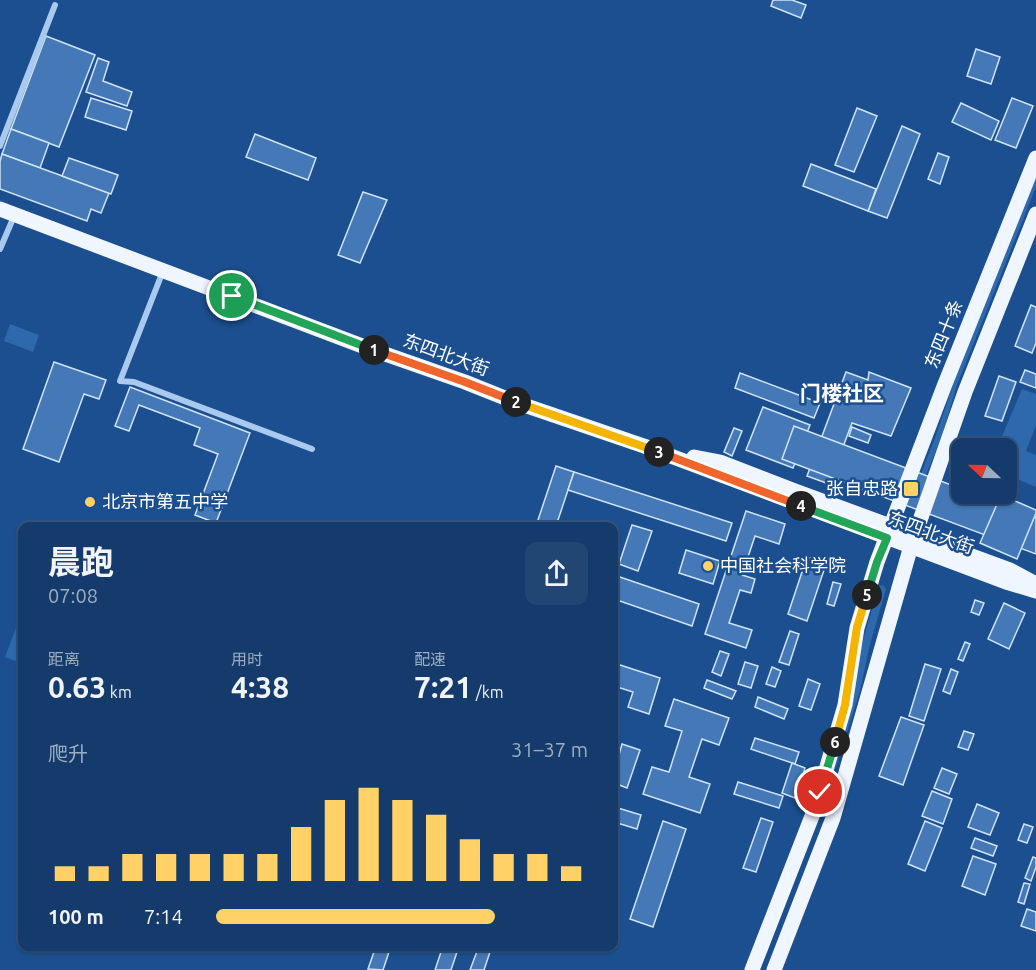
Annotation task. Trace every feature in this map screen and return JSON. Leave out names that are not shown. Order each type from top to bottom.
[{"type":"main road","name":"东四十条","points":[[889,532],[945,384],[1036,158]]},
{"type":"main road","name":"东四北大街","points":[[7,212],[515,402],[889,532],[1006,582],[1036,591]]},
{"type":"main road","points":[[774,970],[833,818],[913,541],[965,392],[1036,214]]},
{"type":"main road","points":[[752,970],[814,811],[845,705],[857,627],[889,532]]},
{"type":"main road","name":"东四北大街","points":[[913,541],[1010,570],[1036,584]]},
{"type":"street","points":[[0,146],[55,5]]},
{"type":"street","points":[[0,249],[7,212]]},
{"type":"street","points":[[163,270],[120,381],[134,382],[312,449]]},
{"type":"shaded area","points":[[1036,175],[1036,187],[957,385],[943,433],[913,507],[909,505],[958,370]]},
{"type":"shaded area","points":[[10,324],[39,335],[33,352],[4,341]]},
{"type":"shaded area","points":[[1022,389],[1036,394],[1036,425],[1026,451],[1036,455],[1036,487],[1017,479],[1017,438],[1001,438]]},
{"type":"shaded area","points":[[883,585],[886,589],[869,648],[860,691],[834,773],[831,771],[863,640],[879,586]]},
{"type":"shaded area","points":[[18,623],[18,662],[5,657]]},
{"type":"building","points":[[773,0],[792,0],[806,5],[801,18],[771,6]]},
{"type":"building","points":[[46,36],[95,55],[59,147],[11,129]]},
{"type":"building","points":[[976,49],[1000,57],[991,84],[967,76]]},
{"type":"building","points":[[98,58],[109,62],[103,81],[132,92],[127,106],[86,92]]},
{"type":"building","points":[[91,98],[132,111],[126,130],[85,117]]},
{"type":"building","points":[[1012,98],[1033,106],[1016,148],[995,140]]},
{"type":"building","points":[[961,103],[999,121],[991,140],[952,122]]},
{"type":"building","points":[[857,108],[877,116],[854,172],[835,165]]},
{"type":"building","points":[[902,126],[920,134],[887,218],[868,211]]},
{"type":"building","points":[[11,129],[49,143],[40,168],[2,154]]},
{"type":"building","points":[[255,134],[316,158],[308,180],[246,157]]},
{"type":"building","points":[[938,153],[949,157],[940,184],[928,179]]},
{"type":"building","points":[[2,154],[109,193],[101,213],[91,209],[87,221],[0,189]]},
{"type":"building","points":[[69,158],[118,175],[111,194],[62,176]]},
{"type":"building","points":[[811,164],[876,189],[868,211],[803,186]]},
{"type":"building","points":[[363,192],[387,200],[360,263],[338,255]]},
{"type":"building","points":[[1031,305],[1036,307],[1036,343],[1032,353],[1015,346]]},
{"type":"building","points":[[54,362],[106,380],[99,399],[84,394],[59,462],[23,449]]},
{"type":"building","points":[[1025,370],[1036,374],[1036,388],[1020,382]]},
{"type":"building","points":[[846,372],[868,380],[869,372],[911,388],[891,436],[852,423],[829,484],[807,476]]},
{"type":"building","points":[[740,373],[820,403],[814,418],[735,388]]},
{"type":"building","points":[[999,376],[1016,382],[1002,421],[985,416]]},
{"type":"building","points":[[130,387],[250,433],[216,522],[195,515],[218,454],[194,445],[200,428],[139,405],[129,431],[115,426]]},
{"type":"building","points":[[763,407],[810,425],[793,468],[746,450]]},
{"type":"building","points":[[794,426],[951,485],[951,504],[1001,504],[1036,517],[1036,554],[782,459]]},
{"type":"building","points":[[852,427],[871,435],[868,443],[849,436]]},
{"type":"building","points":[[734,428],[742,431],[732,456],[724,452]]},
{"type":"building","points":[[556,466],[574,472],[557,522],[537,522]]},
{"type":"building","points":[[574,472],[732,523],[726,541],[568,490]]},
{"type":"building","points":[[1017,502],[1036,510],[1017,559],[980,543],[997,504],[1017,504]]},
{"type":"building","points":[[746,511],[785,524],[779,544],[755,536],[742,575],[755,579],[751,593],[740,590],[729,623],[752,630],[746,648],[705,634]]},
{"type":"building","points":[[632,525],[652,531],[638,571],[619,564]]},
{"type":"building","points":[[686,550],[720,561],[713,584],[679,573]]},
{"type":"building","points":[[807,557],[826,564],[807,621],[788,614]]},
{"type":"building","points":[[618,576],[699,604],[692,626],[618,600]]},
{"type":"building","points":[[833,582],[841,584],[834,606],[827,604]]},
{"type":"building","points":[[975,600],[984,603],[979,615],[971,612]]},
{"type":"building","points":[[1004,603],[1025,613],[1009,649],[988,639]]},
{"type":"building","points":[[790,631],[799,634],[789,665],[779,662]]},
{"type":"building","points":[[965,642],[970,644],[963,661],[958,659]]},
{"type":"building","points":[[720,651],[729,654],[721,676],[712,672]]},
{"type":"building","points":[[745,662],[758,666],[751,688],[738,684]]},
{"type":"building","points":[[618,664],[660,678],[649,714],[628,707],[633,692],[618,687]]},
{"type":"building","points":[[925,664],[941,669],[924,721],[909,716]]},
{"type":"building","points":[[772,667],[781,671],[775,687],[766,684]]},
{"type":"building","points":[[951,669],[958,672],[950,694],[943,691]]},
{"type":"building","points":[[808,679],[820,684],[811,710],[799,706]]},
{"type":"building","points":[[707,680],[736,691],[732,699],[704,688]]},
{"type":"building","points":[[758,697],[788,709],[784,719],[755,707]]},
{"type":"building","points":[[674,699],[729,718],[719,745],[702,739],[689,777],[710,784],[700,813],[643,794],[652,767],[669,772],[682,731],[665,726]]},
{"type":"building","points":[[901,717],[924,725],[903,785],[879,776]]},
{"type":"building","points":[[964,731],[974,734],[968,750],[958,747]]},
{"type":"building","points":[[755,738],[799,752],[795,764],[751,749]]},
{"type":"building","points":[[622,744],[640,750],[627,788],[618,785],[619,755]]},
{"type":"building","points":[[792,763],[805,768],[795,798],[782,793]]},
{"type":"building","points":[[942,768],[957,774],[949,794],[934,788]]},
{"type":"building","points":[[738,782],[783,796],[779,808],[734,794]]},
{"type":"building","points":[[932,791],[952,799],[943,824],[922,816]]},
{"type":"building","points":[[977,804],[999,813],[990,835],[968,827]]},
{"type":"building","points":[[618,808],[641,815],[637,829],[618,823]]},
{"type":"building","points":[[761,818],[773,822],[756,872],[743,868]]},
{"type":"building","points":[[663,821],[686,829],[653,927],[630,919]]},
{"type":"building","points":[[925,821],[942,828],[925,871],[908,864]]},
{"type":"building","points":[[1024,824],[1033,827],[1027,843],[1018,840]]},
{"type":"building","points":[[975,838],[997,846],[993,856],[971,848]]},
{"type":"building","points":[[973,856],[996,864],[985,895],[962,886]]},
{"type":"building","points":[[1033,857],[1036,858],[1036,867],[1031,881],[1025,878]]},
{"type":"building","points":[[1024,883],[1030,884],[1024,904],[1018,902]]},
{"type":"building","points":[[1027,909],[1036,912],[1036,931],[1021,926]]},
{"type":"building","points":[[374,951],[389,951],[383,970],[368,969]]},
{"type":"building","points":[[441,951],[457,951],[451,970],[435,970]]},
{"type":"building","points":[[477,951],[490,951],[484,970],[470,970]]},
{"type":"place","name":"张自忠路","points":[[911,489]]},
{"type":"place","name":"北京市第五中学","points":[[90,502]]},
{"type":"place","name":"中国社会科学院","points":[[708,566]]},
{"type":"district","name":"门楼社区","points":[[842,394]]},
{"type":"route","points":[[232,296],[515,402],[645,446],[887,538],[877,562],[857,627],[845,705],[820,792]]}]
